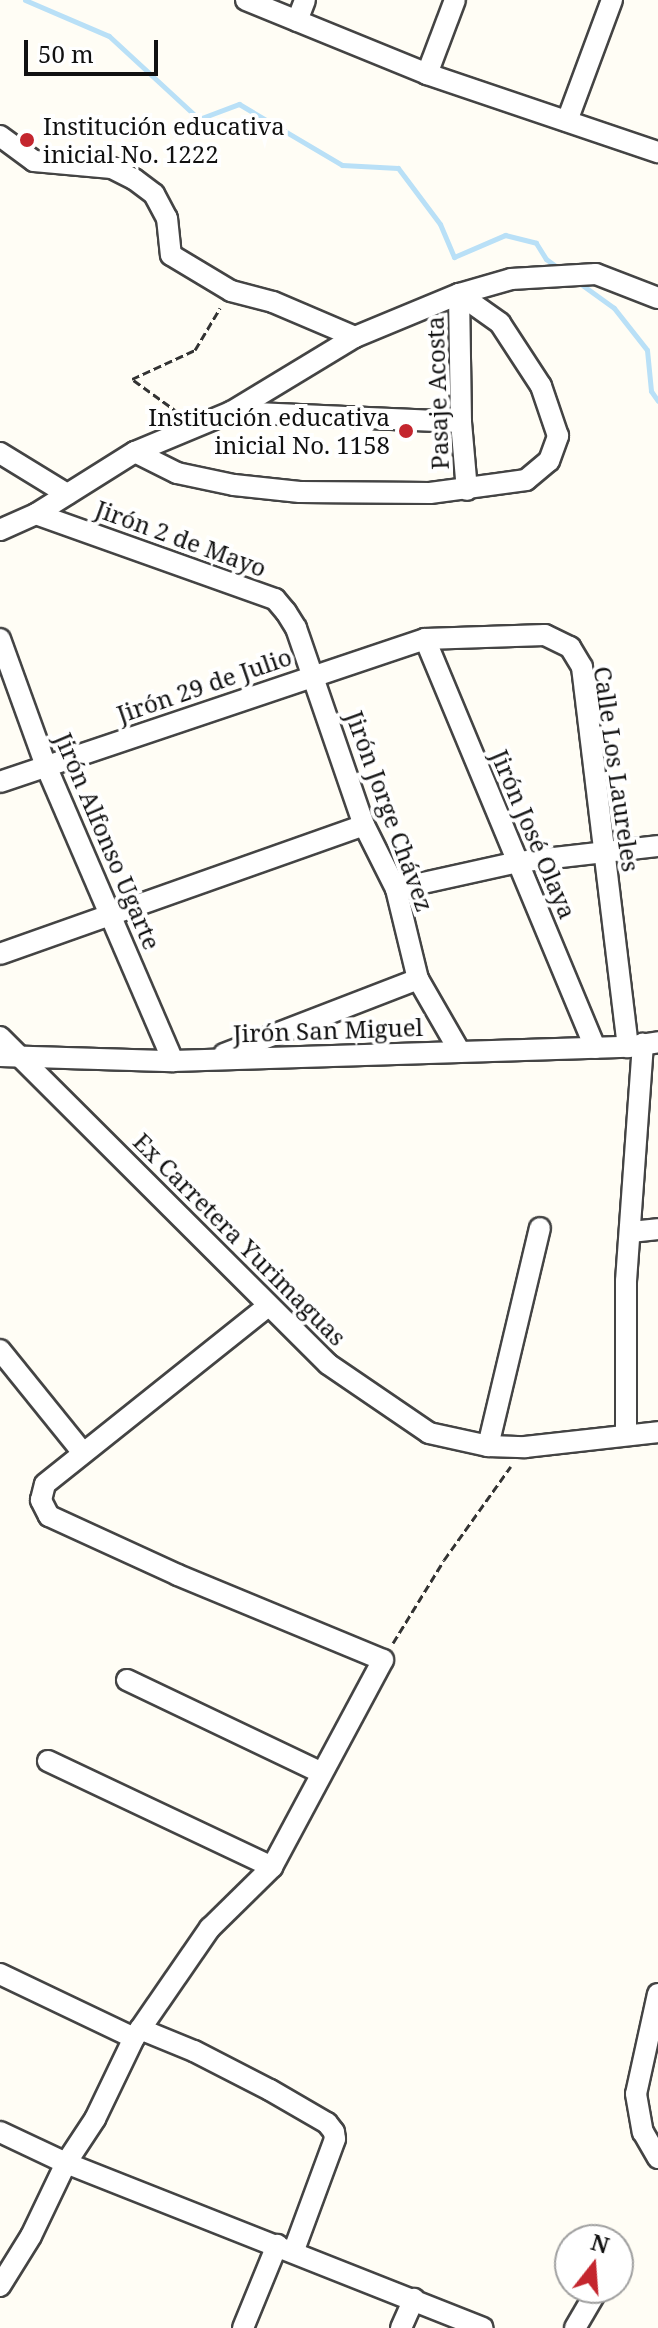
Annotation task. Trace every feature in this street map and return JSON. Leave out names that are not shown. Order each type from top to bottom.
[{"type":"street","points":[[246,0],[427,74],[658,152]]},
{"type":"street","points":[[297,21],[305,0]]},
{"type":"street","points":[[427,74],[455,0]]},
{"type":"street","points":[[567,121],[612,0]]},
{"type":"street","points":[[0,136],[34,161],[112,168],[134,179],[154,194],[167,218],[171,255],[231,291],[273,302],[355,337]]},
{"type":"street","points":[[0,530],[36,514],[135,452],[231,412],[355,337],[459,294],[511,279],[538,275],[562,279],[596,274],[658,298]]},
{"type":"street","points":[[135,452],[177,473],[234,485],[365,495],[467,490],[526,480],[549,461],[558,436],[541,386],[524,355],[500,323],[459,294]]},
{"type":"street","name":"Pasaje Acosta","points":[[459,294],[461,422],[467,490]]},
{"type":"street","points":[[231,412],[461,422]]},
{"type":"street","points":[[0,453],[67,494]]},
{"type":"street","name":"Jirón 2 de Mayo","points":[[36,514],[275,599],[296,628]]},
{"type":"street","name":"Jirón Jorge Chávez","points":[[296,628],[364,825],[396,889],[418,979],[460,1052]]},
{"type":"street","name":"Calle Los Laureles","points":[[425,639],[545,635],[570,647],[582,667],[603,854],[643,1044],[626,1281],[626,1435]]},
{"type":"street","name":"Jirón Alfonso Ugarte","points":[[0,639],[46,766],[173,1061]]},
{"type":"street","name":"Jirón 29 de Julio","points":[[0,782],[425,639]]},
{"type":"street","name":"Jirón José Olaya","points":[[425,639],[595,1048]]},
{"type":"street","points":[[0,954],[112,917],[364,825]]},
{"type":"street","points":[[396,889],[518,862],[658,846]]},
{"type":"street","points":[[209,1060],[418,979]]},
{"type":"street","name":"Ex Carretera Yurimaguas","points":[[0,1037],[24,1057],[267,1307],[328,1364],[429,1433],[488,1446],[525,1447],[658,1432]]},
{"type":"street","name":"Jirón San Miguel","points":[[0,1056],[173,1061],[643,1044]]},
{"type":"street","points":[[488,1446],[540,1228]]},
{"type":"street","points":[[631,1232],[658,1229]]},
{"type":"street","points":[[0,2286],[31,2236],[66,2163],[95,2119],[137,2033],[210,1928],[272,1867],[320,1772],[383,1660],[178,1575],[49,1516],[41,1500],[45,1484],[267,1307]]},
{"type":"street","points":[[0,1350],[83,1453]]},
{"type":"street","points":[[127,1680],[320,1772]]},
{"type":"street","points":[[48,1761],[272,1867]]},
{"type":"street","points":[[0,1974],[137,2033],[194,2051],[270,2090],[327,2123],[334,2132],[335,2139],[285,2248],[243,2328]]},
{"type":"street","points":[[658,1994],[636,2094],[643,2132],[658,2158]]},
{"type":"street","points":[[0,2132],[66,2163],[483,2328]]},
{"type":"street","points":[[401,2328],[414,2299]]},
{"type":"street","points":[[575,2328],[589,2304]]},
{"type":"path","points":[[199,427],[132,379],[195,350],[231,291]]},
{"type":"path","points":[[383,1660],[444,1560],[525,1447]]},
{"type":"waterway","points":[[25,0],[109,36],[199,119],[239,104],[342,165],[398,168],[440,224],[454,257],[505,235],[536,243],[546,259],[560,269]]},
{"type":"waterway","points":[[578,282],[614,308],[647,350],[651,391],[658,401]]},
{"type":"place","name":"Institución educativa inicial No. 1222","points":[[27,140]]},
{"type":"place","name":"Institución educativa inicial No. 1158","points":[[406,431]]}]
